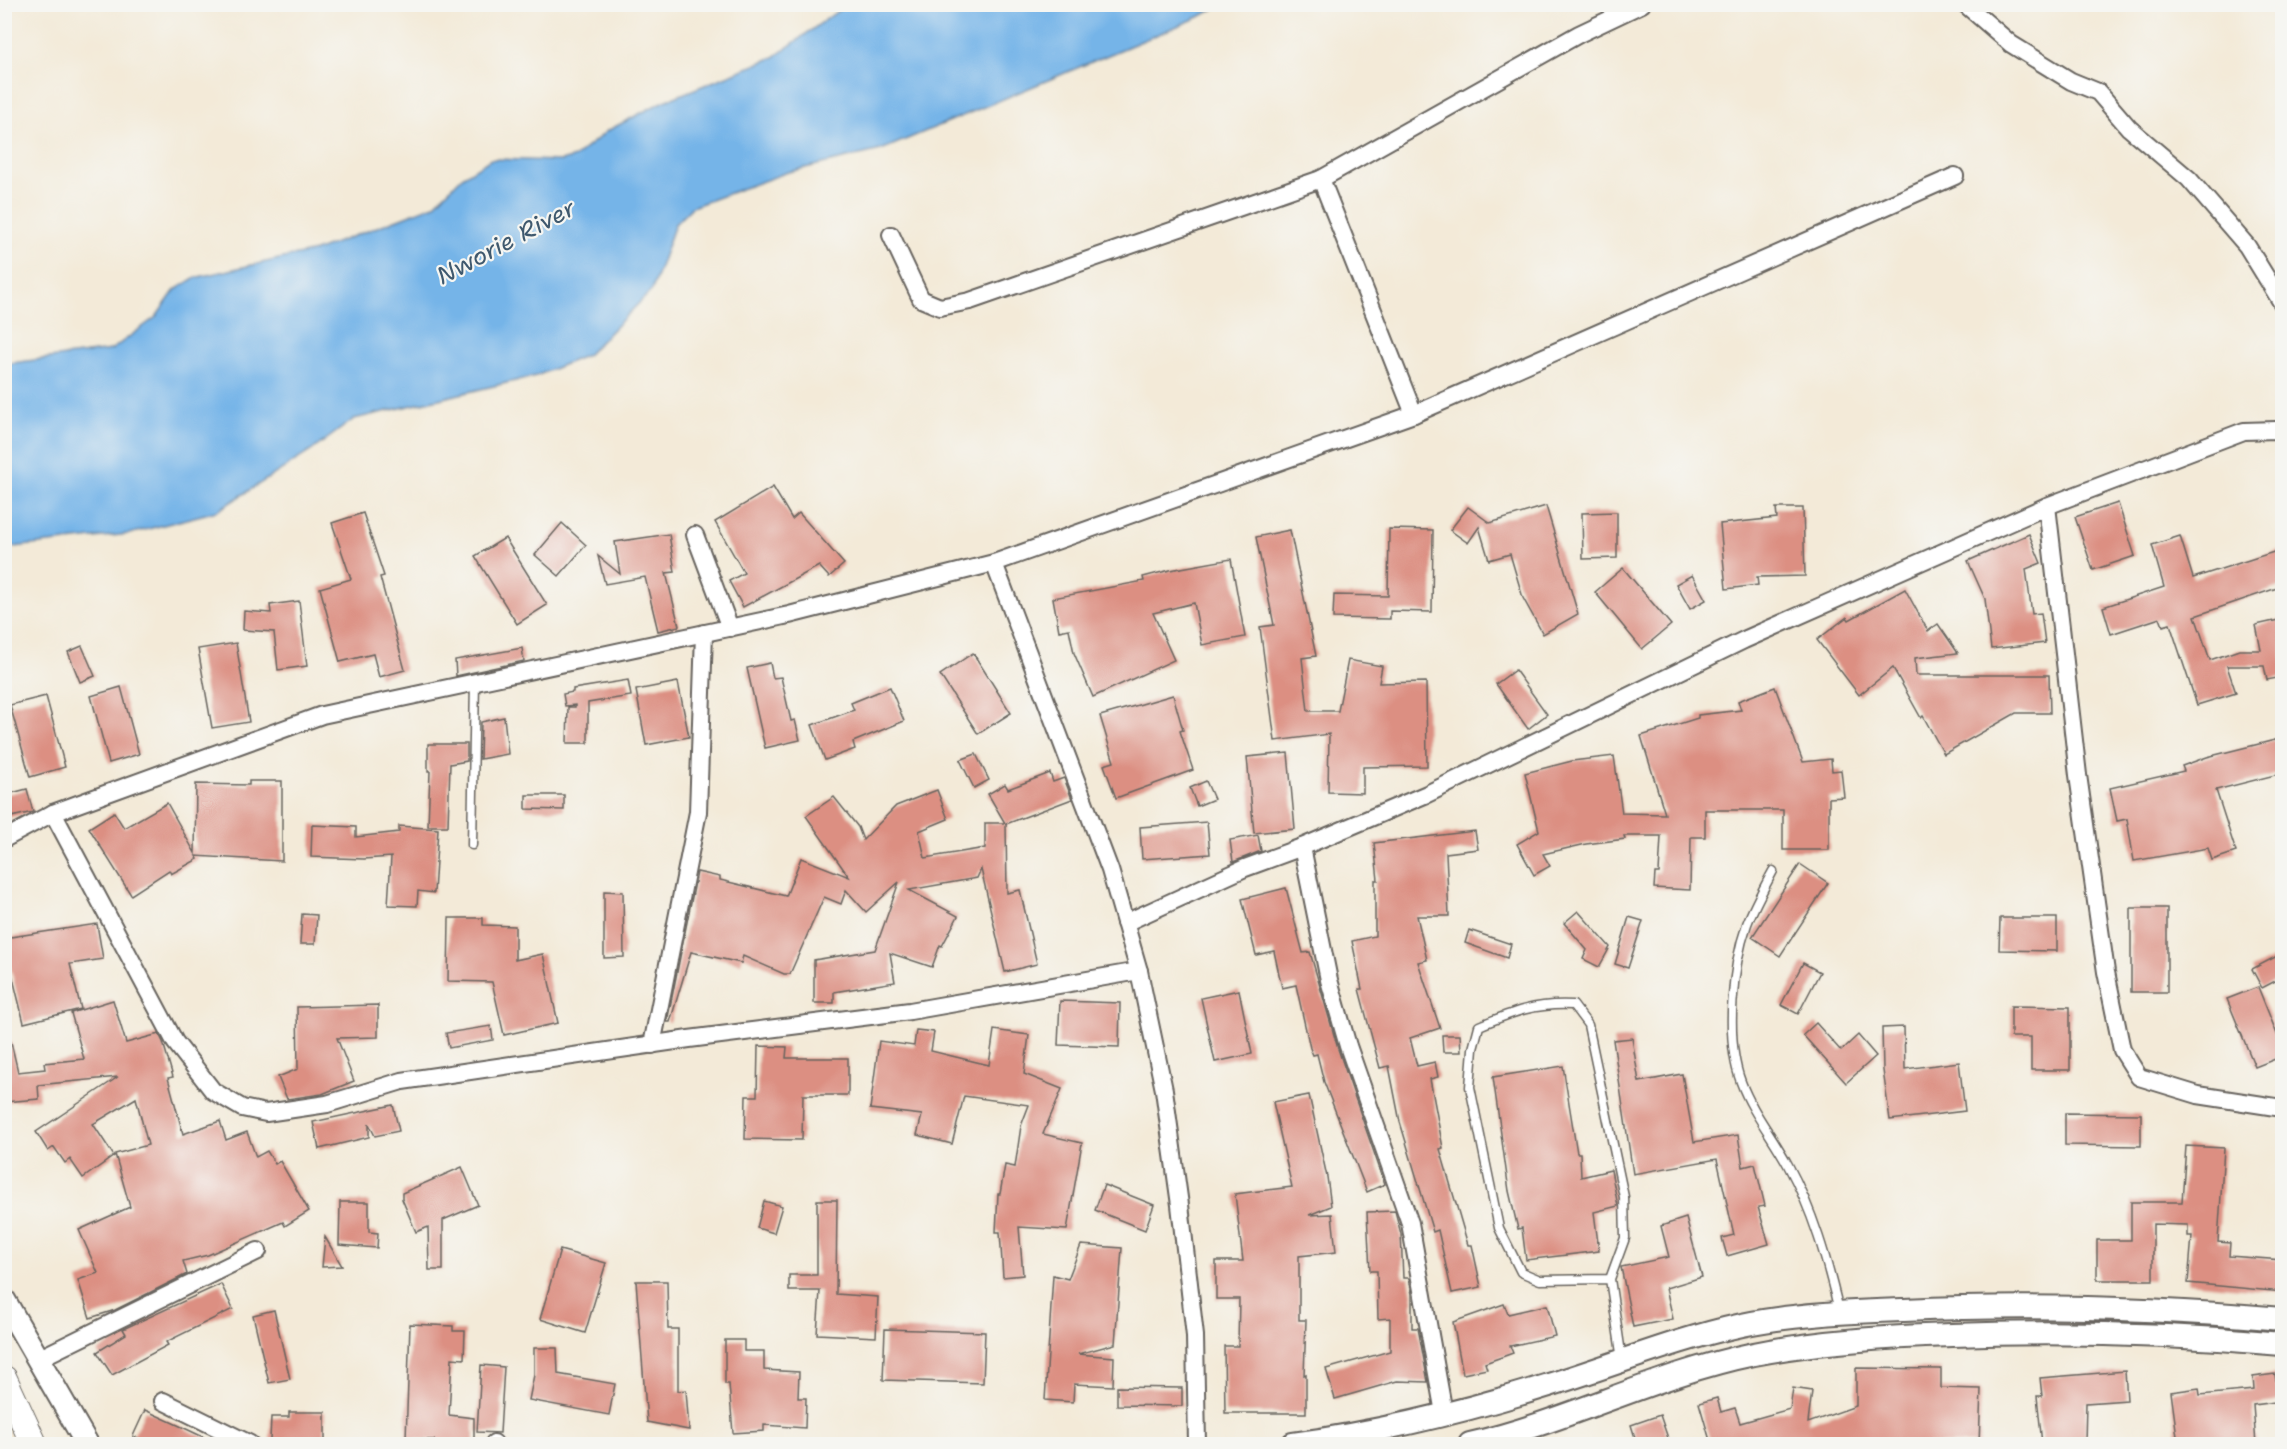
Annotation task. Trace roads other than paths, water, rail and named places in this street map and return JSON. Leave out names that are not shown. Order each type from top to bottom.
[{"type":"main road","points":[[4,1300],[84,1440]]},
{"type":"main road","points":[[1293,1444],[1347,1437],[1444,1413],[1548,1385],[1743,1325],[1839,1314],[1953,1308],[2090,1308],[2283,1319]]},
{"type":"main road","points":[[1470,1444],[1505,1437],[1684,1372],[1753,1354],[1806,1345],[1901,1337],[2027,1332],[2191,1336],[2283,1344]]},
{"type":"main road","points":[[4,1379],[34,1444]]},
{"type":"street","points":[[891,235],[921,299],[940,307],[970,301],[1321,179],[1579,34],[1642,4]]},
{"type":"street","points":[[1965,4],[2011,44],[2072,81],[2098,92],[2129,128],[2189,179],[2247,246],[2283,303]]},
{"type":"street","points":[[4,839],[53,813],[322,715],[730,628],[994,563],[1414,414],[1955,176]]},
{"type":"street","points":[[1321,179],[1414,414]]},
{"type":"street","points":[[1125,923],[1245,868],[1302,847],[1427,794],[1744,640],[2047,506],[2244,431],[2283,432]]},
{"type":"street","points":[[2047,506],[2078,775],[2106,972],[2122,1050],[2139,1077],[2198,1095],[2283,1108]]},
{"type":"street","points":[[695,535],[730,628]]},
{"type":"street","points":[[994,563],[1110,870],[1139,971],[1164,1090],[1180,1205],[1195,1336],[1197,1444]]},
{"type":"street","points":[[652,1045],[698,812],[704,633]]},
{"type":"street","points":[[53,813],[175,1042],[213,1091],[242,1108],[266,1113],[317,1105],[402,1081],[910,1011],[1139,971]]},
{"type":"street","points":[[1302,847],[1329,980],[1410,1222],[1444,1413]]},
{"type":"street","points":[[38,1359],[258,1251]]},
{"type":"street","points":[[163,1401],[250,1444]]},
{"type":"lane","points":[[472,845],[475,682]]},
{"type":"lane","points":[[1773,871],[1747,924],[1739,956],[1731,1033],[1740,1080],[1755,1112],[1788,1166],[1824,1246],[1839,1314]]},
{"type":"lane","points":[[1610,1279],[1540,1280],[1521,1272],[1499,1228],[1470,1087],[1473,1048],[1479,1026],[1523,1008],[1550,1004],[1573,1005],[1588,1025],[1624,1197],[1625,1238],[1610,1279],[1622,1361]]},
{"type":"water","name":"Nworie River","points":[[846,5],[1220,5],[1199,17],[881,150],[788,172],[692,207],[675,224],[652,290],[587,355],[536,376],[354,419],[311,451],[217,511],[129,534],[5,548],[5,364],[111,350],[156,317],[175,290],[194,278],[315,251],[434,205],[462,177],[491,159],[561,161],[575,157],[607,131],[660,103],[774,57]]}]
